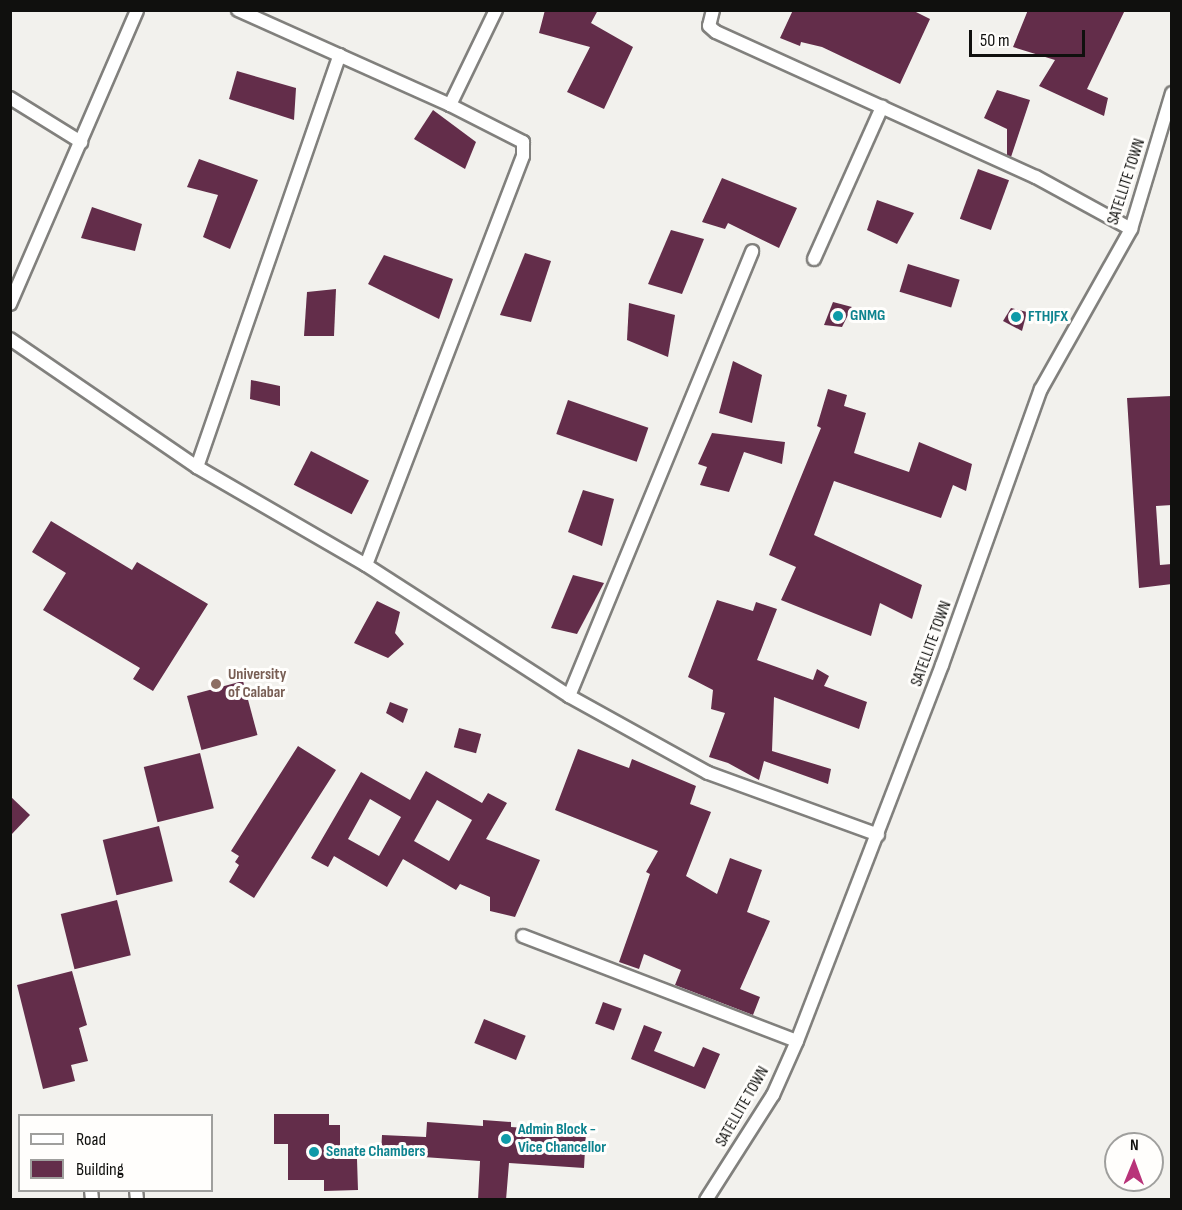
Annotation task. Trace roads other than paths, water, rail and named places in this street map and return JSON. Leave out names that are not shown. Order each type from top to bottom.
[{"type":"street","points":[[10,304],[137,10]]},
{"type":"street","points":[[238,10],[450,105],[518,137],[523,142],[523,156],[366,565]]},
{"type":"street","points":[[450,105],[496,10]]},
{"type":"street","points":[[713,10],[709,26],[716,33],[1036,177],[1131,229]]},
{"type":"street","points":[[197,467],[340,55]]},
{"type":"street","name":"SATELLITE TOWN","points":[[706,1200],[773,1095],[797,1041],[878,835],[1041,389],[1131,229],[1172,93]]},
{"type":"street","points":[[10,98],[81,142]]},
{"type":"street","points":[[814,259],[882,107]]},
{"type":"street","points":[[570,696],[752,251]]},
{"type":"street","points":[[10,339],[197,467],[366,565],[570,696],[708,773],[878,835]]},
{"type":"street","points":[[523,936],[797,1041]]},
{"type":"place","name":"GNMG","points":[[838,316]]},
{"type":"place","name":"FTHJFX","points":[[1016,317]]},
{"type":"place","name":"University of Calabar","points":[[216,684]]},
{"type":"place","name":"Admin Block - Vice Chancellor","points":[[506,1139]]},
{"type":"place","name":"Senate Chambers","points":[[314,1152]]}]
